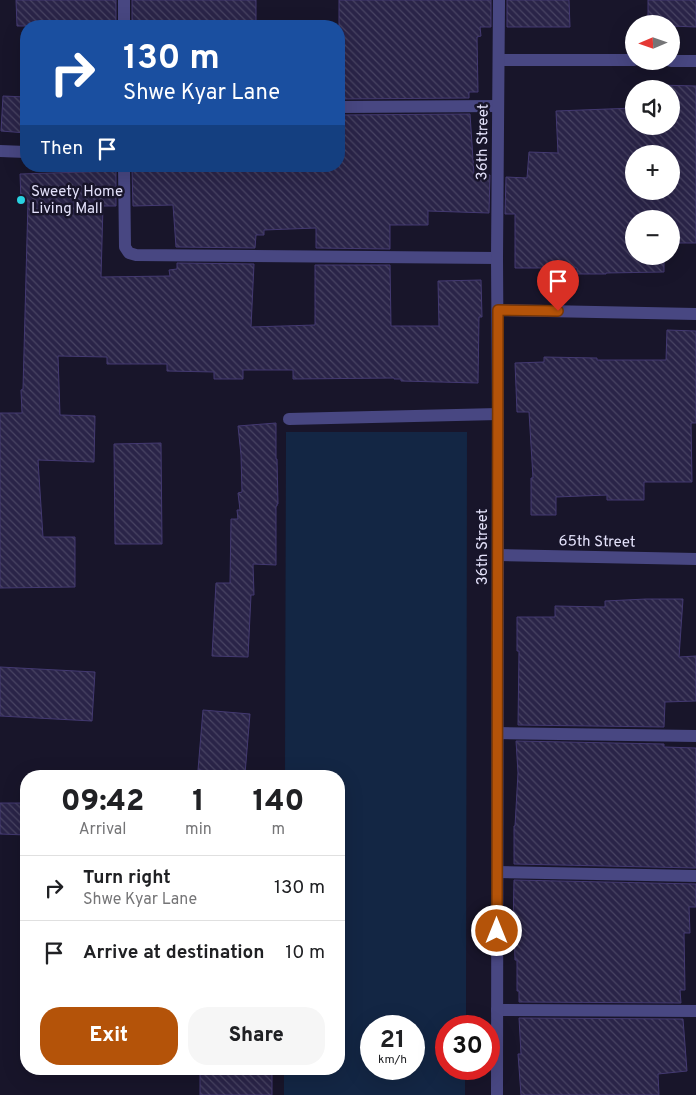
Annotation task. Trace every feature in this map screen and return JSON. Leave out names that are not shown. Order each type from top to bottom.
[{"type":"street","points":[[124,0],[124,20]]},
{"type":"street","name":"36th Street","points":[[497,1095],[497,258],[499,0]]},
{"type":"street","points":[[499,60],[625,60]]},
{"type":"street","points":[[680,61],[696,61]]},
{"type":"street","points":[[345,107],[498,106]]},
{"type":"street","points":[[0,151],[20,152]]},
{"type":"street","points":[[124,172],[124,247],[129,253],[136,255],[497,258]]},
{"type":"street","points":[[498,310],[696,314]]},
{"type":"street","points":[[289,418],[498,414]]},
{"type":"street","name":"65th Street","points":[[498,555],[696,559]]},
{"type":"street","points":[[498,733],[696,736]]},
{"type":"street","points":[[498,872],[696,876]]},
{"type":"street","points":[[497,1010],[696,1011]]},
{"type":"water","points":[[286,432],[467,432],[466,1015],[435,1015],[435,1080],[465,1080],[465,1095],[284,1095],[284,1075],[345,1075],[345,770],[285,770]]},
{"type":"building","points":[[16,0],[116,0],[116,20],[20,20],[20,26],[17,26]]},
{"type":"building","points":[[132,0],[256,0],[256,20],[132,20]]},
{"type":"building","points":[[339,0],[491,0],[491,27],[480,27],[481,36],[477,37],[478,92],[469,92],[469,98],[345,99],[345,20],[339,20]]},
{"type":"building","points":[[507,0],[569,0],[570,27],[507,27]]},
{"type":"building","points":[[648,0],[696,0],[696,27],[680,26],[680,15],[648,15]]},
{"type":"building","points":[[680,86],[696,86],[696,243],[680,243],[680,210],[625,210],[625,265],[664,265],[664,272],[577,274],[577,268],[515,268],[515,214],[505,214],[506,177],[527,178],[529,152],[558,153],[556,111],[625,108],[625,135],[680,135]]},
{"type":"building","points":[[3,96],[20,97],[20,133],[1,131]]},
{"type":"building","points":[[470,114],[474,174],[490,175],[489,213],[428,211],[428,225],[390,225],[390,249],[316,248],[316,228],[264,230],[264,235],[256,235],[255,248],[176,247],[173,205],[133,206],[132,172],[345,172],[345,115]]},
{"type":"building","points":[[116,172],[116,206],[103,206],[101,277],[170,276],[169,270],[177,269],[177,263],[254,264],[251,327],[315,325],[315,265],[390,265],[391,326],[439,326],[438,281],[481,280],[482,317],[479,317],[478,383],[401,381],[401,379],[394,378],[293,379],[293,370],[243,370],[243,379],[214,379],[214,372],[167,371],[167,364],[107,364],[107,357],[58,356],[60,415],[95,416],[94,462],[38,460],[43,537],[75,537],[75,587],[0,588],[0,413],[22,413],[21,390],[23,389],[28,201],[21,201],[20,174]]},
{"type":"building","points":[[667,330],[696,331],[696,423],[691,423],[692,482],[644,482],[644,500],[607,500],[607,495],[556,497],[556,515],[531,515],[531,478],[533,478],[529,412],[517,412],[515,363],[544,362],[544,357],[597,358],[597,360],[666,360]]},
{"type":"building","points":[[276,423],[278,504],[276,506],[276,565],[253,564],[254,595],[251,595],[248,657],[212,656],[216,583],[230,583],[231,519],[238,519],[237,510],[240,510],[238,493],[242,492],[238,426]]},
{"type":"building","points":[[161,443],[162,544],[115,544],[114,444]]},
{"type":"building","points":[[683,599],[679,657],[696,656],[696,701],[665,702],[664,727],[518,725],[519,651],[517,651],[517,617],[555,617],[555,606],[605,607],[605,601]]},
{"type":"building","points":[[0,667],[95,672],[92,721],[0,716]]},
{"type":"building","points":[[203,710],[250,714],[245,770],[198,770]]},
{"type":"building","points":[[516,741],[664,744],[664,747],[696,748],[696,868],[514,864],[514,826],[518,773]]},
{"type":"building","points":[[0,803],[20,803],[20,835],[0,834]]},
{"type":"building","points":[[514,880],[696,884],[696,907],[689,907],[690,933],[684,933],[685,990],[680,990],[681,1003],[519,1002],[513,930]]},
{"type":"building","points":[[519,1018],[683,1019],[687,1071],[658,1074],[659,1095],[521,1095],[518,1054],[521,1054]]},
{"type":"building","points":[[200,1075],[272,1075],[272,1095],[200,1095]]},
{"type":"place","name":"Sweety Home Living Mall","points":[[21,200]]},
{"type":"route","points":[[497,931],[498,310],[558,311]]}]
